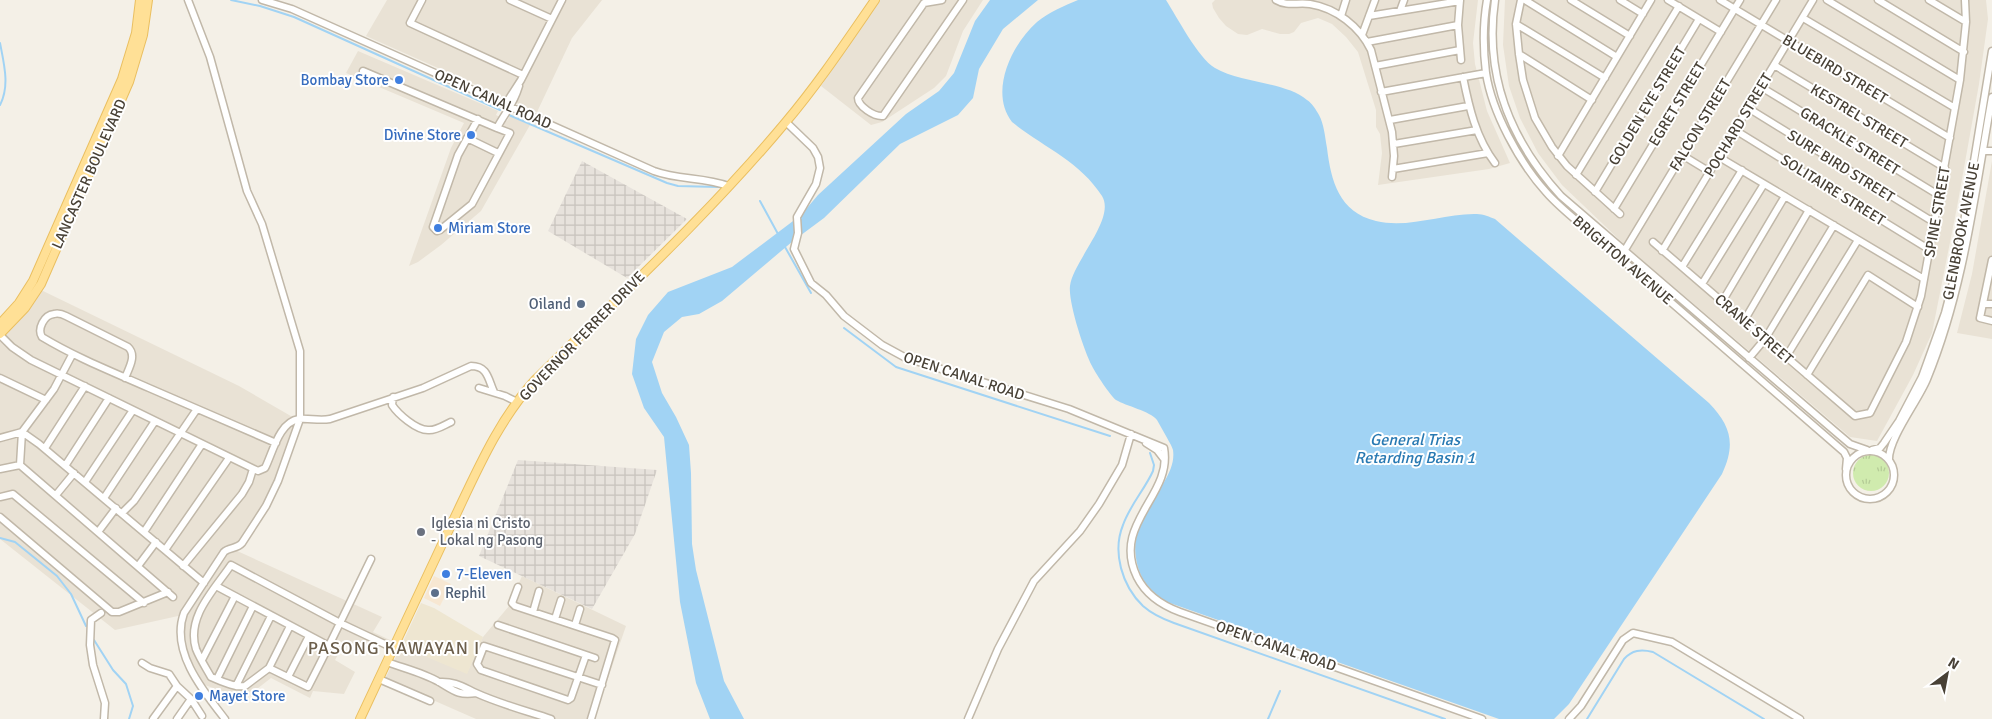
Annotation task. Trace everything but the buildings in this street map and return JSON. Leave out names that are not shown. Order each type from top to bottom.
[{"type":"main road","name":"LANCASTER BOULEVARD","points":[[0,324],[19,303],[34,281],[122,79],[136,33],[140,0]]},
{"type":"main road","name":"LANCASTER BOULEVARD","points":[[0,334],[25,308],[41,284],[129,82],[143,35],[148,0]]},
{"type":"main road","name":"GOVERNOR FERRER DRIVE","points":[[360,719],[473,480],[496,435],[517,402],[536,379],[728,186],[786,122],[822,76],[875,0]]},
{"type":"street","points":[[188,0],[210,57],[247,191],[262,224],[300,351],[300,419],[278,481],[266,506],[242,543],[237,547],[226,550],[184,613],[181,621],[181,642],[190,666],[208,696],[225,719]]},
{"type":"street","name":"OPEN CANAL ROAD","points":[[262,0],[281,5],[654,171],[675,178],[710,181],[728,186]]},
{"type":"street","points":[[422,0],[410,23],[522,78]]},
{"type":"street","points":[[510,0],[552,19]]},
{"type":"street","points":[[497,128],[562,0]]},
{"type":"street","points":[[942,0],[924,3],[858,98],[860,104],[876,115],[883,116],[963,0]]},
{"type":"street","points":[[1276,0],[1284,4],[1319,3],[1340,16],[1362,35],[1367,42],[1390,120],[1394,144],[1392,177]]},
{"type":"street","points":[[1340,16],[1346,0]]},
{"type":"street","points":[[1362,35],[1375,0]]},
{"type":"street","points":[[1400,10],[1404,0]]},
{"type":"street","points":[[1369,16],[1429,3],[1460,0],[1458,26],[1461,60]]},
{"type":"street","name":"BRIGHTON AVENUE","points":[[1487,0],[1484,39],[1486,73],[1498,112],[1507,133],[1536,180],[1553,199],[1844,452],[1847,458],[1846,469]]},
{"type":"street","name":"BRIGHTON AVENUE","points":[[1495,0],[1492,25],[1494,68],[1504,106],[1516,133],[1541,173],[1561,196],[1850,444],[1869,450]]},
{"type":"street","points":[[1521,0],[1516,24],[1523,80],[1530,105],[1541,129],[1558,156],[1576,175],[1620,214]]},
{"type":"street","points":[[1525,0],[1617,57]]},
{"type":"street","points":[[1571,0],[1630,36]]},
{"type":"street","points":[[1620,0],[1643,14]]},
{"type":"street","points":[[1558,156],[1652,0]]},
{"type":"street","points":[[1668,0],[1721,32]]},
{"type":"street","name":"BLUEBIRD STREET","points":[[1720,0],[1950,138]]},
{"type":"street","name":"EGRET STREET","points":[[1614,209],[1740,0]]},
{"type":"street","name":"FALCON STREET","points":[[1620,257],[1776,0]]},
{"type":"street","name":"POCHARD STREET","points":[[1662,251],[1813,0]]},
{"type":"street","points":[[1827,0],[1960,80]]},
{"type":"street","points":[[1878,0],[1964,52]]},
{"type":"street","points":[[1929,0],[1966,22]]},
{"type":"street","name":"SPINE STREET","points":[[1855,416],[1870,413],[1906,342],[1918,307],[1960,80],[1966,22],[1965,0]]},
{"type":"street","points":[[1576,175],[1679,6]]},
{"type":"street","points":[[1803,18],[1955,108]]},
{"type":"street","name":"GOLDEN EYE STREET","points":[[1595,192],[1699,19]]},
{"type":"street","points":[[1516,24],[1605,78]]},
{"type":"street","points":[[1367,42],[1458,26]]},
{"type":"street","points":[[1375,66],[1460,50]]},
{"type":"street","name":"GLENBROOK AVENUE","points":[[1869,450],[1880,448],[1899,421],[1922,377],[1945,313],[1958,261],[1992,51]]},
{"type":"street","points":[[1519,54],[1592,100]]},
{"type":"street","name":"KESTREL STREET","points":[[1774,64],[1945,168]]},
{"type":"street","points":[[363,71],[510,133],[472,204],[437,231],[433,227],[458,154],[478,120]]},
{"type":"street","points":[[1381,92],[1486,73]]},
{"type":"street","points":[[1463,77],[1468,106],[1477,130],[1495,163]]},
{"type":"street","name":"GRACKLE STREET","points":[[1761,86],[1940,196]]},
{"type":"street","name":"GLENBROOK AVENUE","points":[[1889,460],[1891,446],[1927,379],[1950,317],[1961,272],[1992,97]]},
{"type":"street","points":[[1390,120],[1468,106]]},
{"type":"street","name":"SURF BIRD STREET","points":[[1748,108],[1935,223]]},
{"type":"street","name":"OPEN CANAL ROAD","points":[[786,122],[813,148],[819,162],[820,174],[797,217],[798,234],[794,249],[811,283],[826,295],[844,316],[890,350],[917,362],[1069,409],[1142,438],[1148,446],[1161,453],[1165,467],[1160,482],[1136,523],[1131,542],[1131,555],[1135,572],[1143,586],[1154,599],[1180,612],[1482,719]]},
{"type":"street","points":[[1394,144],[1477,130]]},
{"type":"street","name":"SOLITAIRE STREET","points":[[1735,130],[1930,250]]},
{"type":"street","points":[[467,138],[498,153]]},
{"type":"street","points":[[1983,151],[1992,151]]},
{"type":"street","points":[[1393,168],[1488,153]]},
{"type":"street","points":[[1682,155],[1710,172]]},
{"type":"street","points":[[1719,157],[1924,279]]},
{"type":"street","points":[[1682,267],[1742,170]]},
{"type":"street","points":[[1702,284],[1764,184]]},
{"type":"street","points":[[1722,302],[1786,196]]},
{"type":"street","points":[[1744,321],[1809,210]]},
{"type":"street","points":[[1749,358],[1765,339],[1834,225]]},
{"type":"street","points":[[1786,357],[1858,240]]},
{"type":"street","name":"CRANE STREET","points":[[1653,242],[1855,416]]},
{"type":"street","points":[[1992,260],[1980,318],[1992,321]]},
{"type":"street","points":[[1807,375],[1868,275],[1918,307]]},
{"type":"street","points":[[1984,304],[1992,304]]},
{"type":"street","points":[[125,378],[133,356],[132,350],[66,316],[56,313],[49,315],[40,328],[39,333],[42,337],[72,355],[196,409],[276,443]]},
{"type":"street","points":[[0,334],[12,347],[31,360],[258,471],[265,468],[285,427],[300,419],[318,421],[330,419],[423,388],[471,366],[477,366],[485,371],[494,392]]},
{"type":"street","points":[[20,465],[22,432],[46,400],[72,355]]},
{"type":"street","points":[[0,378],[46,400]]},
{"type":"street","points":[[44,448],[84,386]]},
{"type":"street","points":[[479,388],[517,402]]},
{"type":"street","points":[[393,397],[392,404],[396,410],[422,429],[434,430],[451,422]]},
{"type":"street","points":[[65,466],[109,398]]},
{"type":"street","points":[[122,513],[134,501],[196,409]]},
{"type":"street","points":[[85,482],[133,410]]},
{"type":"street","points":[[104,498],[155,421]]},
{"type":"street","points":[[22,432],[85,482],[204,583]]},
{"type":"street","points":[[0,438],[22,432]]},
{"type":"street","points":[[968,719],[998,649],[1034,581],[1080,531],[1100,504],[1122,465],[1131,434]]},
{"type":"street","points":[[144,532],[202,444]]},
{"type":"street","points":[[1869,450],[1878,452],[1889,460],[1894,473],[1891,486],[1885,493],[1873,499],[1858,496],[1850,490],[1845,478],[1846,469],[1853,456],[1869,450]]},
{"type":"street","points":[[165,550],[230,458]]},
{"type":"street","points":[[0,469],[20,465]]},
{"type":"street","points":[[0,517],[112,612],[119,612],[170,595],[20,465]]},
{"type":"street","points":[[183,566],[242,494],[249,482],[253,469]]},
{"type":"street","points":[[56,496],[74,473]]},
{"type":"street","points":[[0,496],[13,494],[144,603]]},
{"type":"street","points":[[98,532],[116,508]]},
{"type":"street","points":[[138,566],[156,542]]},
{"type":"street","points":[[269,668],[308,687],[371,559]]},
{"type":"street","points":[[290,626],[269,668],[245,686],[236,686],[211,677],[196,648],[194,630],[198,612],[230,565],[340,623],[393,648]]},
{"type":"street","points":[[216,586],[329,646]]},
{"type":"street","points":[[518,587],[512,602],[513,604],[614,640],[591,719]]},
{"type":"street","points":[[532,612],[539,591]]},
{"type":"street","points":[[202,660],[235,596]]},
{"type":"street","points":[[555,619],[561,600]]},
{"type":"street","points":[[217,679],[253,606]]},
{"type":"street","points":[[575,625],[580,609]]},
{"type":"street","points":[[101,613],[91,620],[90,645],[93,665],[105,703],[104,719]]},
{"type":"street","points":[[236,686],[271,616]]},
{"type":"street","points":[[498,626],[595,658]]},
{"type":"street","points":[[1569,719],[1581,706],[1624,640],[1633,633],[1672,642],[1800,719]]},
{"type":"street","points":[[288,677],[309,636]]},
{"type":"street","points":[[586,655],[579,678],[571,698],[568,700],[481,670],[477,664],[484,646],[579,678],[602,685]]},
{"type":"street","points":[[387,662],[439,682],[455,692],[466,695],[476,693],[552,719]]},
{"type":"street","points":[[142,663],[150,668],[169,674],[177,686],[191,699],[203,718]]},
{"type":"street","points":[[378,679],[430,701]]},
{"type":"street","points":[[153,719],[177,686]]},
{"type":"street","points":[[177,719],[191,699]]},
{"type":"shaded area","points":[[387,0],[602,0],[572,38],[537,112],[366,36]]},
{"type":"shaded area","points":[[879,0],[983,0],[963,31],[946,76],[934,88],[882,122],[871,125],[821,86]]},
{"type":"shaded area","points":[[1215,0],[1478,0],[1473,43],[1475,64],[1487,111],[1510,163],[1489,169],[1378,185],[1382,153],[1380,134],[1376,127],[1376,110],[1358,52],[1346,37],[1332,24],[1318,18],[1301,23],[1294,32],[1289,34],[1280,34],[1262,29],[1247,35],[1238,34],[1226,26],[1219,18],[1213,8],[1212,3]]},
{"type":"shaded area","points":[[1505,0],[1986,0],[1988,19],[1979,84],[1932,333],[1913,375],[1877,441],[1850,437],[1627,247],[1562,185],[1538,153],[1520,118],[1509,86],[1503,45]]},
{"type":"shaded area","points":[[358,51],[498,111],[496,115],[507,121],[510,116],[530,125],[481,211],[441,245],[418,262],[409,266],[451,148],[464,123],[346,73]]},
{"type":"shaded area","points":[[582,161],[687,219],[627,278],[548,231]]},
{"type":"shaded area","points":[[1992,161],[1992,339],[1957,333],[1972,274]]},
{"type":"shaded area","points":[[41,290],[239,386],[296,419],[270,492],[235,550],[382,617],[373,632],[390,640],[386,649],[368,640],[363,652],[345,642],[335,660],[355,672],[344,694],[313,691],[310,698],[271,678],[244,699],[202,684],[188,655],[184,626],[187,611],[178,616],[115,630],[0,539],[0,340],[22,317]]},
{"type":"shaded area","points":[[518,460],[657,470],[635,534],[592,609],[479,556]]},
{"type":"shaded area","points":[[434,576],[451,584],[440,606],[424,598]]},
{"type":"shaded area","points":[[522,576],[626,626],[594,719],[476,719],[385,679],[401,646],[467,673],[483,637],[509,606]]},
{"type":"shaded area","points":[[421,603],[434,608],[483,637],[467,674],[401,646]]},
{"type":"green space","points":[[1871,455],[1878,456],[1884,460],[1888,466],[1888,480],[1884,486],[1878,490],[1871,491],[1864,490],[1858,486],[1854,480],[1853,473],[1854,466],[1858,460],[1864,456]]},
{"type":"water","points":[[990,0],[1038,0],[1003,29],[979,69],[973,98],[958,115],[900,144],[824,218],[793,241],[722,301],[699,314],[682,317],[664,332],[652,362],[662,393],[689,445],[692,544],[696,570],[724,681],[744,719],[710,719],[696,683],[680,602],[664,437],[644,408],[632,374],[636,339],[648,315],[668,292],[732,267],[801,215],[818,195],[906,114],[939,91],[954,73],[975,21]]},
{"type":"water","name":"General Trias Retarding Basin 1","points":[[1078,0],[1166,0],[1195,47],[1208,63],[1215,68],[1237,77],[1287,90],[1309,101],[1322,122],[1331,172],[1339,193],[1345,203],[1353,210],[1363,217],[1388,223],[1414,222],[1465,214],[1479,214],[1495,219],[1709,403],[1722,420],[1729,436],[1730,444],[1722,474],[1569,704],[1554,719],[1499,719],[1167,602],[1146,584],[1137,565],[1135,541],[1139,526],[1168,474],[1173,462],[1173,450],[1154,417],[1116,400],[1110,394],[1089,359],[1071,303],[1070,286],[1073,276],[1099,228],[1105,205],[1102,196],[1083,173],[1012,122],[1005,110],[1003,97],[1006,69],[1019,43],[1037,22]]},
{"type":"waterway","points":[[231,0],[260,6],[294,17],[500,110]]},
{"type":"waterway","points":[[0,43],[5,83],[5,90],[0,105]]},
{"type":"waterway","points":[[509,115],[667,183],[678,186],[718,187]]},
{"type":"waterway","points":[[760,201],[778,234]]},
{"type":"waterway","points":[[785,247],[811,293]]},
{"type":"waterway","points":[[844,328],[896,367],[1110,436]]},
{"type":"waterway","points":[[1150,453],[1154,465],[1153,471],[1126,518],[1120,535],[1119,546],[1119,557],[1125,579],[1129,589],[1143,606],[1158,616],[1174,623],[1445,719]]},
{"type":"waterway","points":[[0,538],[15,542],[57,576],[71,594],[86,626]]},
{"type":"waterway","points":[[94,640],[113,670],[126,684],[133,706],[129,719]]},
{"type":"waterway","points":[[1587,719],[1624,659],[1634,652],[1641,651],[1653,652],[1764,719]]},
{"type":"waterway","points":[[1268,719],[1280,691]]},
{"type":"place","name":"Bombay Store","points":[[399,80]]},
{"type":"place","name":"Divine Store","points":[[471,135]]},
{"type":"place","name":"Miriam Store","points":[[438,228]]},
{"type":"place","name":"Oiland","points":[[581,304]]},
{"type":"place","name":"Iglesia ni Cristo - Lokal ng Pasong","points":[[421,532]]},
{"type":"place","name":"7-Eleven","points":[[446,574]]},
{"type":"place","name":"Rephil","points":[[435,593]]},
{"type":"place","name":"Mayet Store","points":[[199,696]]},
{"type":"district","name":"PASONG KAWAYAN I","points":[[394,648]]}]
